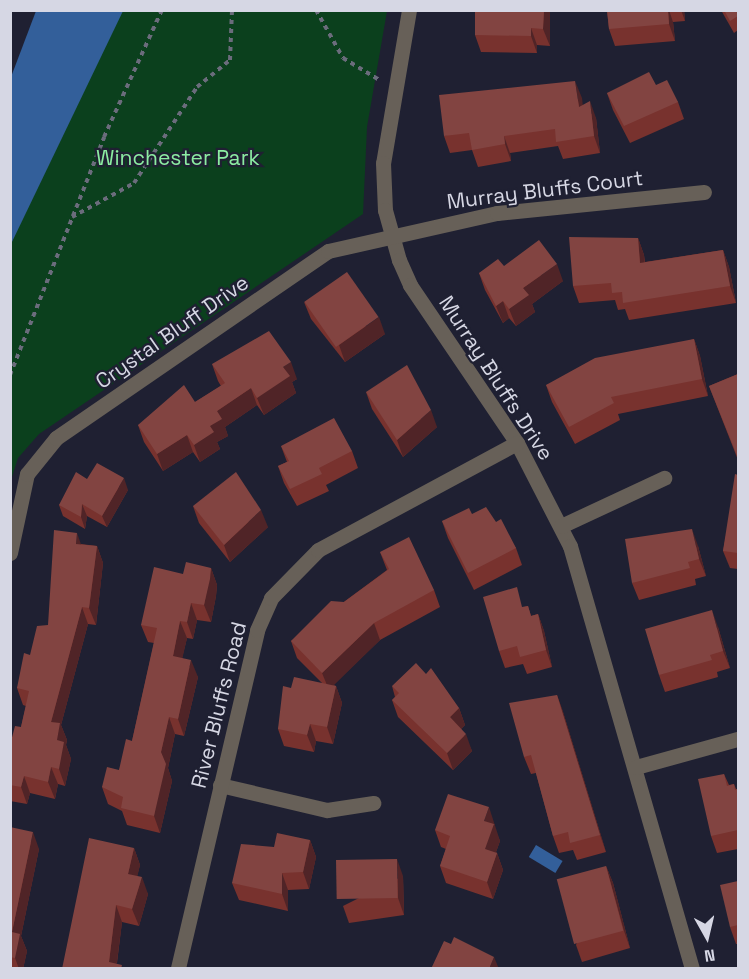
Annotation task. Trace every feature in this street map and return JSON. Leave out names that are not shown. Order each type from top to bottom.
[{"type":"street","name":"Murray Bluffs Drive","points":[[409,10],[383,163],[392,235],[410,285],[517,442],[561,526],[590,603],[692,969]]},
{"type":"street","name":"Murray Bluffs Court","points":[[392,235],[497,213],[704,192]]},
{"type":"street","name":"Crystal Bluff Drive","points":[[10,553],[16,511],[27,474],[56,438],[300,267],[346,244],[392,235]]},
{"type":"street","name":"River Bluffs Road","points":[[178,969],[257,630],[271,598],[292,571],[318,550],[517,442]]},
{"type":"street","points":[[561,526],[664,478]]},
{"type":"street","points":[[636,766],[738,739]]},
{"type":"street","points":[[220,785],[327,810],[373,803]]},
{"type":"path","points":[[10,375],[72,217],[162,10]]},
{"type":"path","points":[[72,217],[134,183],[197,87],[230,60],[232,10]]},
{"type":"path","points":[[316,10],[344,58],[365,75],[396,87]]},
{"type":"green space","name":"Winchester Park","points":[[76,11],[387,11],[367,127],[363,214],[39,434],[18,458],[11,480],[11,170]]},
{"type":"water","points":[[36,11],[123,11],[11,244],[11,77]]},
{"type":"water","points":[[536,845],[563,861],[555,873],[529,857]]},
{"type":"building","points":[[475,10],[544,10],[543,29],[531,28],[531,36],[475,35]]},
{"type":"building","points":[[607,10],[668,10],[669,24],[609,29]]},
{"type":"building","points":[[724,10],[738,10],[738,16],[730,21]]},
{"type":"building","points":[[649,72],[656,85],[667,80],[678,102],[624,126],[607,93]]},
{"type":"building","points":[[575,81],[579,107],[590,101],[594,136],[556,142],[555,129],[504,136],[505,144],[472,150],[469,133],[444,136],[439,95]]},
{"type":"building","points":[[569,237],[638,238],[640,263],[723,250],[730,286],[623,303],[622,292],[612,293],[611,283],[573,286]]},
{"type":"building","points":[[539,240],[557,264],[523,288],[529,295],[509,309],[503,301],[496,306],[479,273],[498,259],[504,266]]},
{"type":"building","points":[[347,272],[379,317],[336,347],[304,302]]},
{"type":"building","points":[[269,331],[291,362],[283,367],[290,376],[257,398],[251,388],[217,411],[222,419],[210,426],[214,432],[194,445],[187,435],[157,454],[138,425],[184,385],[195,402],[225,383],[212,364]]},
{"type":"building","points":[[694,339],[702,379],[611,397],[614,403],[569,427],[546,385],[595,358]]},
{"type":"building","points":[[407,365],[431,410],[397,440],[366,392]]},
{"type":"building","points":[[738,374],[738,458],[709,386]]},
{"type":"building","points":[[334,418],[352,451],[319,468],[322,474],[290,489],[278,466],[289,461],[281,446]]},
{"type":"building","points":[[97,463],[124,478],[102,516],[82,504],[81,517],[59,505],[76,472],[87,479]]},
{"type":"building","points":[[236,472],[261,510],[224,545],[193,506]]},
{"type":"building","points":[[735,474],[738,475],[738,553],[723,551]]},
{"type":"building","points":[[486,507],[496,522],[501,519],[516,548],[468,573],[442,521],[469,508],[472,514]]},
{"type":"building","points":[[692,529],[699,559],[688,562],[690,568],[632,583],[625,539]]},
{"type":"building","points":[[54,530],[77,533],[76,544],[97,546],[89,608],[82,607],[51,722],[60,723],[57,740],[64,742],[59,769],[51,767],[48,782],[24,776],[21,787],[10,785],[10,745],[15,726],[21,727],[29,691],[17,688],[24,653],[30,655],[37,626],[48,625]]},
{"type":"building","points":[[409,537],[434,590],[374,623],[322,673],[291,641],[331,601],[344,602],[389,569],[380,552]]},
{"type":"building","points":[[186,562],[211,568],[210,579],[204,605],[191,603],[187,622],[180,621],[173,656],[191,660],[178,719],[169,717],[161,752],[166,764],[154,816],[121,808],[123,797],[102,787],[107,767],[119,770],[126,739],[132,741],[157,628],[141,625],[154,567],[183,574]]},
{"type":"building","points":[[517,587],[522,607],[528,606],[531,616],[538,614],[546,650],[520,657],[517,646],[499,651],[483,597]]},
{"type":"building","points":[[712,610],[723,651],[710,655],[712,660],[659,675],[645,629]]},
{"type":"building","points":[[416,663],[426,674],[431,668],[459,708],[450,717],[466,734],[447,753],[392,700],[399,693],[392,686]]},
{"type":"building","points":[[294,677],[336,686],[327,727],[310,724],[307,735],[278,729],[283,686],[291,688]]},
{"type":"building","points":[[557,695],[600,835],[570,843],[568,832],[553,836],[531,755],[524,757],[509,703]]},
{"type":"building","points":[[724,774],[727,786],[734,784],[735,790],[738,789],[738,830],[711,836],[698,779]]},
{"type":"building","points":[[448,794],[489,807],[484,821],[494,824],[485,849],[497,853],[487,882],[440,866],[450,836],[435,830]]},
{"type":"building","points":[[10,827],[33,832],[12,932],[20,934],[15,958],[10,957]]},
{"type":"building","points":[[277,833],[310,840],[303,872],[282,873],[282,894],[232,883],[241,844],[274,847]]},
{"type":"building","points":[[89,838],[134,848],[128,874],[142,877],[132,909],[116,905],[109,962],[122,965],[121,969],[62,969]]},
{"type":"building","points":[[397,859],[398,898],[337,899],[336,860]]},
{"type":"building","points":[[606,866],[623,931],[574,944],[557,879]]},
{"type":"building","points":[[738,881],[738,925],[730,927],[720,885]]},
{"type":"building","points":[[454,937],[494,957],[489,969],[431,969],[444,941],[451,944]]}]
